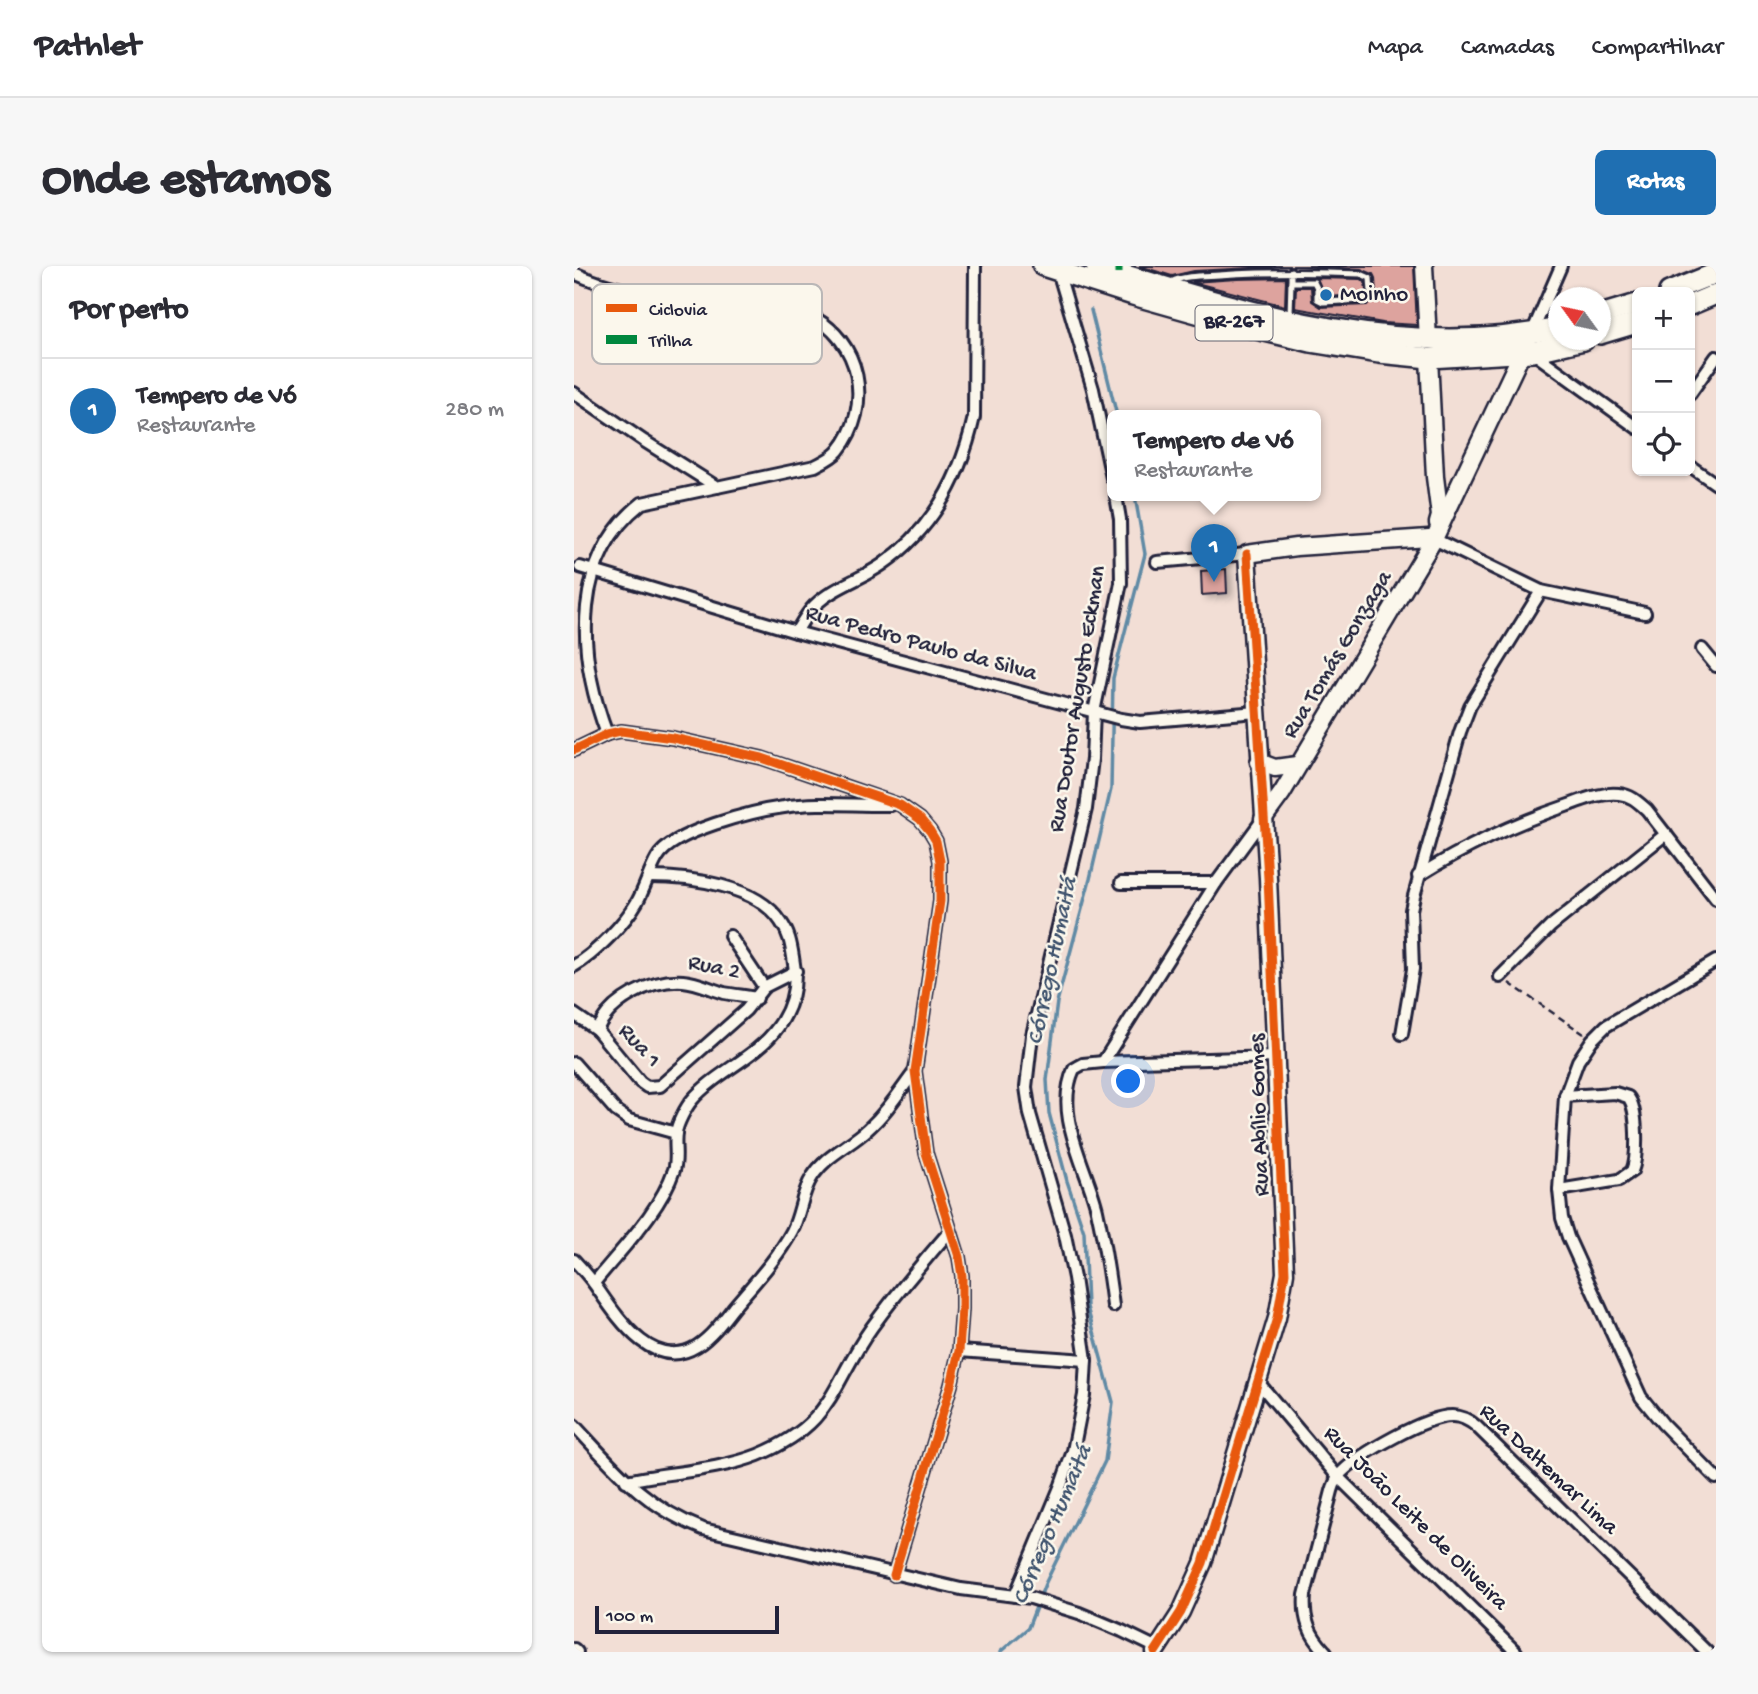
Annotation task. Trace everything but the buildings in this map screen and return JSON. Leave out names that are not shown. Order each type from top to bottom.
[{"type":"highway","name":"BR-267","points":[[1096,266],[1119,269],[1166,286],[1290,320],[1428,349]]},
{"type":"highway","name":"BR-267","points":[[1050,269],[1236,324],[1311,342],[1379,353],[1548,344]]},
{"type":"highway","points":[[1681,287],[1716,273]]},
{"type":"highway","points":[[1695,302],[1716,294]]},
{"type":"highway","points":[[1611,312],[1632,306]]},
{"type":"highway","points":[[1611,331],[1632,325]]},
{"type":"highway","name":"BR-267","points":[[1529,346],[1548,335]]},
{"type":"street","points":[[796,632],[812,607],[883,565],[915,538],[944,500],[969,441],[974,418],[975,266]]},
{"type":"street","points":[[1424,266],[1434,462],[1440,516],[1434,540]]},
{"type":"street","name":"Rua Tomás Gonzaga","points":[[1102,1062],[1216,883],[1282,793],[1434,540],[1529,346],[1561,266]]},
{"type":"street","points":[[1050,269],[1093,389],[1107,455]]},
{"type":"street","points":[[574,273],[602,284]]},
{"type":"street","points":[[593,543],[620,514],[642,503],[816,466],[837,452],[851,425],[857,405],[859,383],[855,365],[842,343],[822,322]]},
{"type":"street","points":[[1529,346],[1632,424]]},
{"type":"street","points":[[1695,388],[1714,363]]},
{"type":"street","points":[[575,394],[644,442],[717,486]]},
{"type":"street","points":[[1434,462],[1440,468],[1453,473],[1471,463]]},
{"type":"street","points":[[1695,469],[1716,484]]},
{"type":"street","name":"Rua Doutor Augusto Eckman","points":[[1014,1597],[1073,1451],[1084,1395],[1086,1360],[1081,1317],[1065,1235],[1034,1132],[1026,1087],[1032,1035],[1086,809],[1094,712],[1121,583],[1117,501]]},
{"type":"street","points":[[1157,562],[1296,547],[1429,538],[1541,591],[1645,614]]},
{"type":"street","name":"Rua Abílio Gomes","points":[[1156,1650],[1181,1612],[1203,1563],[1258,1382],[1282,1296],[1285,1273],[1268,878],[1247,554]]},
{"type":"street","name":"Rua Pedro Paulo da Silva","points":[[586,555],[579,572],[1106,716],[1140,722],[1257,712]]},
{"type":"street","points":[[1402,1034],[1413,969],[1412,910],[1460,732],[1470,706],[1541,591]]},
{"type":"street","points":[[575,618],[582,664],[607,734]]},
{"type":"street","points":[[1702,649],[1716,666]]},
{"type":"street","points":[[574,750],[607,734],[621,731],[724,749],[836,782],[900,805],[920,819],[936,841],[940,861],[940,901],[915,1071],[926,1153],[959,1257],[962,1276],[958,1351],[894,1575]]},
{"type":"street","points":[[1259,762],[1275,768],[1297,765]]},
{"type":"street","points":[[1419,876],[1497,831],[1528,818],[1602,795],[1618,794],[1637,801],[1716,900]]},
{"type":"street","points":[[574,966],[588,958],[635,905],[657,856],[666,847],[692,832],[747,814],[785,806],[900,805]]},
{"type":"street","points":[[1500,977],[1551,926],[1666,834]]},
{"type":"street","points":[[594,1283],[659,1199],[674,1170],[676,1133],[691,1101],[764,1042],[778,1027],[794,994],[796,971],[790,939],[771,910],[755,899],[713,883],[649,877]]},
{"type":"street","points":[[1121,883],[1216,883]]},
{"type":"street","points":[[730,936],[764,987]]},
{"type":"street","points":[[1716,961],[1621,1015],[1592,1040],[1578,1061],[1565,1096],[1559,1190],[1562,1218],[1568,1237],[1641,1397],[1663,1424],[1716,1478]]},
{"type":"street","points":[[757,998],[764,987],[796,971]]},
{"type":"street","name":"Rua 2","points":[[597,1030],[621,1001],[637,991],[662,984],[681,981],[757,998]]},
{"type":"street","name":"Rua 1","points":[[574,1014],[597,1030],[639,1082],[646,1087],[654,1087],[665,1084],[757,998]]},
{"type":"street","points":[[1113,1306],[1096,1206],[1069,1115],[1070,1084],[1074,1069],[1083,1064],[1102,1062],[1277,1057]]},
{"type":"street","points":[[574,1063],[616,1111],[629,1120],[676,1133]]},
{"type":"street","points":[[574,1260],[594,1283],[608,1307],[627,1329],[644,1342],[671,1354],[697,1346],[715,1330],[786,1242],[795,1225],[800,1202],[820,1164],[866,1131],[886,1112],[915,1071]]},
{"type":"street","points":[[1559,1190],[1619,1180],[1627,1177],[1635,1164],[1634,1107],[1628,1097],[1615,1093],[1565,1096]]},
{"type":"street","points":[[626,1481],[736,1462],[776,1447],[809,1426],[833,1397],[870,1329],[950,1231]]},
{"type":"street","points":[[958,1351],[1086,1360]]},
{"type":"street","name":"Rua João Leite de Oliveira","points":[[1258,1382],[1338,1477],[1516,1652]]},
{"type":"street","name":"Rua Daltemar Lima","points":[[1338,1477],[1350,1465],[1394,1438],[1430,1421],[1455,1416],[1467,1419],[1707,1652]]},
{"type":"street","points":[[574,1425],[626,1481],[654,1505],[677,1519],[703,1529],[894,1575],[961,1589],[1043,1601],[1122,1631],[1156,1650]]},
{"type":"street","points":[[1326,1652],[1306,1622],[1304,1610],[1328,1504],[1338,1477]]},
{"type":"lane","points":[[1166,286],[1182,278],[1291,271],[1361,274],[1370,278],[1371,292],[1366,300],[1323,302],[1317,299],[1314,282],[1291,282]]},
{"type":"lane","points":[[1290,320],[1291,271]]},
{"type":"path","points":[[1500,977],[1592,1040]]},
{"type":"waterway","name":"Córrego Humaitá","points":[[1091,310],[1116,410]]},
{"type":"waterway","name":"Córrego Humaitá","points":[[1000,1652],[1028,1628],[1045,1584],[1105,1461],[1113,1402],[1087,1307],[1084,1232],[1049,1113],[1047,1080],[1057,1002],[1111,789],[1113,678],[1145,554],[1136,501]]},
{"type":"marked path","points":[[1119,266],[1119,273]]},
{"type":"cycle path","points":[[1155,1652],[1181,1612],[1203,1563],[1277,1318],[1285,1273],[1268,878],[1247,554]]},
{"type":"cycle path","points":[[574,750],[607,734],[621,731],[673,738],[762,758],[900,805],[920,819],[936,841],[940,861],[940,901],[915,1071],[926,1153],[959,1257],[962,1309],[959,1351],[951,1385],[894,1575]]},
{"type":"place","name":"Moinho","points":[[1326,295]]},
{"type":"place","name":"Tempero de Vó","points":[[1214,582]]}]
